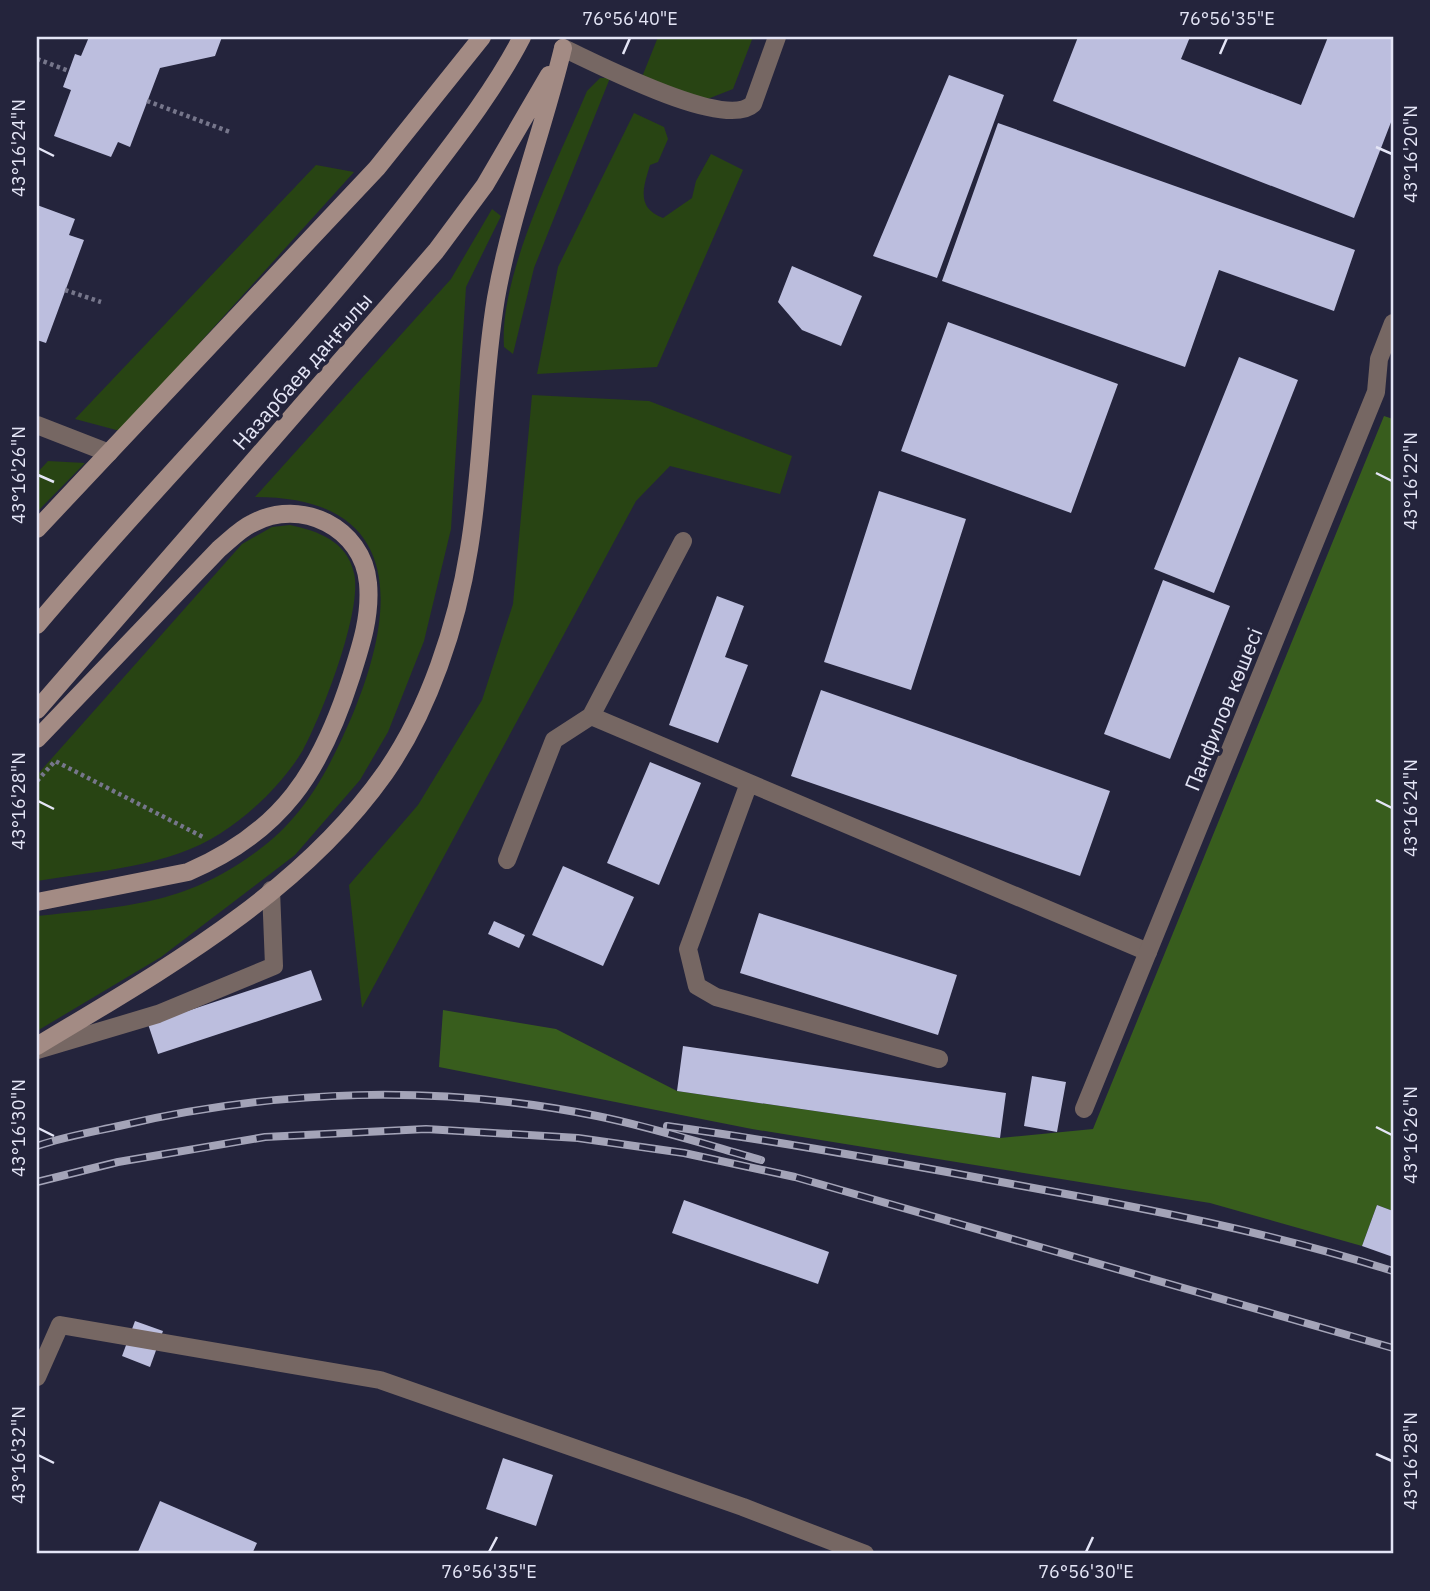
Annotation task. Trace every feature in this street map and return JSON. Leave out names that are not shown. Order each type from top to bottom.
[{"type":"main road","points":[[37,529],[377,168],[482,37]]},
{"type":"main road","name":"Назарбаев даңғылы","points":[[37,625],[359,262],[444,153],[522,37]]},
{"type":"main road","points":[[37,1048],[186,954],[271,890],[326,842],[384,773],[404,742],[436,668],[461,589],[469,549],[489,345],[497,294],[565,42]]},
{"type":"main road","name":"Назарбаев даңғылы","points":[[37,710],[436,250],[485,185],[531,109],[565,42]]},
{"type":"main road","points":[[37,739],[219,549],[253,522],[293,513],[315,517],[345,535],[357,549],[368,582],[364,634],[330,737],[300,789],[246,838],[208,864],[188,872],[37,902]]},
{"type":"street","points":[[565,42],[699,107],[737,112],[747,110],[753,104],[776,37]]},
{"type":"street","name":"Панфилов көшесі","points":[[1084,1110],[1148,952],[1385,394],[1379,359],[1393,323]]},
{"type":"street","points":[[37,425],[109,453]]},
{"type":"street","points":[[507,860],[554,740],[592,716],[683,541]]},
{"type":"street","points":[[592,716],[1148,952]]},
{"type":"street","points":[[749,783],[688,949],[697,986],[716,996],[939,1059]]},
{"type":"street","points":[[37,1048],[158,1014],[274,967],[271,890]]},
{"type":"street","points":[[37,1377],[60,1325],[380,1380],[743,1507],[865,1554]]},
{"type":"path","points":[[37,60],[69,71]]},
{"type":"path","points":[[147,102],[230,132]]},
{"type":"path","points":[[65,290],[101,302]]},
{"type":"path","points":[[37,781],[55,761],[203,837]]},
{"type":"green space","points":[[658,37],[753,37],[733,89],[705,100],[642,77]]},
{"type":"green space","points":[[600,78],[610,78],[534,268],[513,354],[504,347],[505,318],[520,252],[587,91]]},
{"type":"green space","points":[[634,113],[664,127],[668,139],[658,162],[650,165],[645,182],[645,203],[654,214],[663,218],[692,198],[696,181],[711,154],[743,170],[657,367],[537,374],[558,267]]},
{"type":"green space","points":[[316,165],[354,172],[120,431],[75,419]]},
{"type":"green space","points":[[492,209],[501,216],[466,287],[451,529],[424,641],[388,732],[360,780],[295,855],[161,957],[37,1031],[37,916],[152,901],[204,883],[230,870],[273,838],[302,808],[334,755],[367,676],[377,637],[381,600],[377,566],[363,538],[340,516],[304,502],[255,497],[451,279]]},
{"type":"green space","points":[[532,395],[649,401],[792,456],[780,494],[670,466],[636,501],[362,1008],[349,885],[418,805],[482,700],[513,604]]},
{"type":"green space","points":[[1384,416],[1393,419],[1393,1211],[1377,1205],[1362,1246],[1210,1203],[752,1129],[439,1067],[443,1010],[556,1029],[677,1091],[1000,1138],[1093,1129]]},
{"type":"green space","points":[[48,461],[85,463],[37,512],[37,473]]},
{"type":"green space","points":[[290,525],[321,534],[338,545],[350,562],[355,590],[347,636],[330,688],[311,734],[295,762],[256,806],[233,825],[201,844],[132,866],[37,881],[37,775],[242,544],[272,527]]},
{"type":"building","points":[[89,37],[222,37],[215,56],[160,68],[130,147],[118,142],[111,157],[54,136],[71,90],[63,87],[75,54],[81,56]]},
{"type":"building","points":[[1078,37],[1190,37],[1181,59],[1301,105],[1328,37],[1393,37],[1393,117],[1354,218],[1053,101]]},
{"type":"building","points":[[949,75],[1004,95],[937,278],[873,256]]},
{"type":"building","points":[[998,123],[1355,250],[1334,311],[1219,270],[1185,367],[942,281]]},
{"type":"building","points":[[37,205],[75,219],[69,235],[84,240],[46,343],[37,340]]},
{"type":"building","points":[[792,266],[862,296],[841,346],[802,330],[778,302]]},
{"type":"building","points":[[948,322],[1118,384],[1071,513],[901,451]]},
{"type":"building","points":[[1239,357],[1298,380],[1214,593],[1154,569]]},
{"type":"building","points":[[879,491],[966,519],[911,690],[824,662]]},
{"type":"building","points":[[1163,580],[1230,606],[1170,759],[1104,734]]},
{"type":"building","points":[[717,596],[744,606],[725,657],[748,665],[718,743],[669,725]]},
{"type":"building","points":[[821,690],[1110,791],[1080,876],[791,776]]},
{"type":"building","points":[[650,762],[701,783],[659,885],[607,863]]},
{"type":"building","points":[[563,866],[634,897],[603,966],[532,935]]},
{"type":"building","points":[[759,913],[957,975],[938,1035],[740,973]]},
{"type":"building","points":[[494,921],[525,935],[519,948],[488,934]]},
{"type":"building","points":[[311,970],[322,1000],[158,1054],[148,1024]]},
{"type":"building","points":[[683,1046],[1006,1093],[1000,1138],[677,1091]]},
{"type":"building","points":[[1032,1076],[1066,1082],[1057,1132],[1024,1126]]},
{"type":"building","points":[[684,1200],[829,1252],[818,1284],[672,1233]]},
{"type":"building","points":[[1377,1205],[1393,1211],[1393,1257],[1362,1246]]},
{"type":"building","points":[[135,1321],[163,1331],[150,1367],[122,1356]]},
{"type":"building","points":[[503,1458],[553,1475],[536,1526],[486,1509]]},
{"type":"building","points":[[160,1501],[257,1543],[252,1554],[137,1554]]},
{"type":"railway","points":[[37,1146],[178,1114],[238,1104],[298,1098],[418,1095],[538,1106],[597,1116],[761,1160]]},
{"type":"railway","points":[[667,1126],[886,1161],[1159,1212],[1300,1244],[1393,1271]]},
{"type":"railway","points":[[37,1182],[118,1162],[265,1137],[426,1129],[578,1138],[684,1153],[795,1177],[1393,1348]]}]
